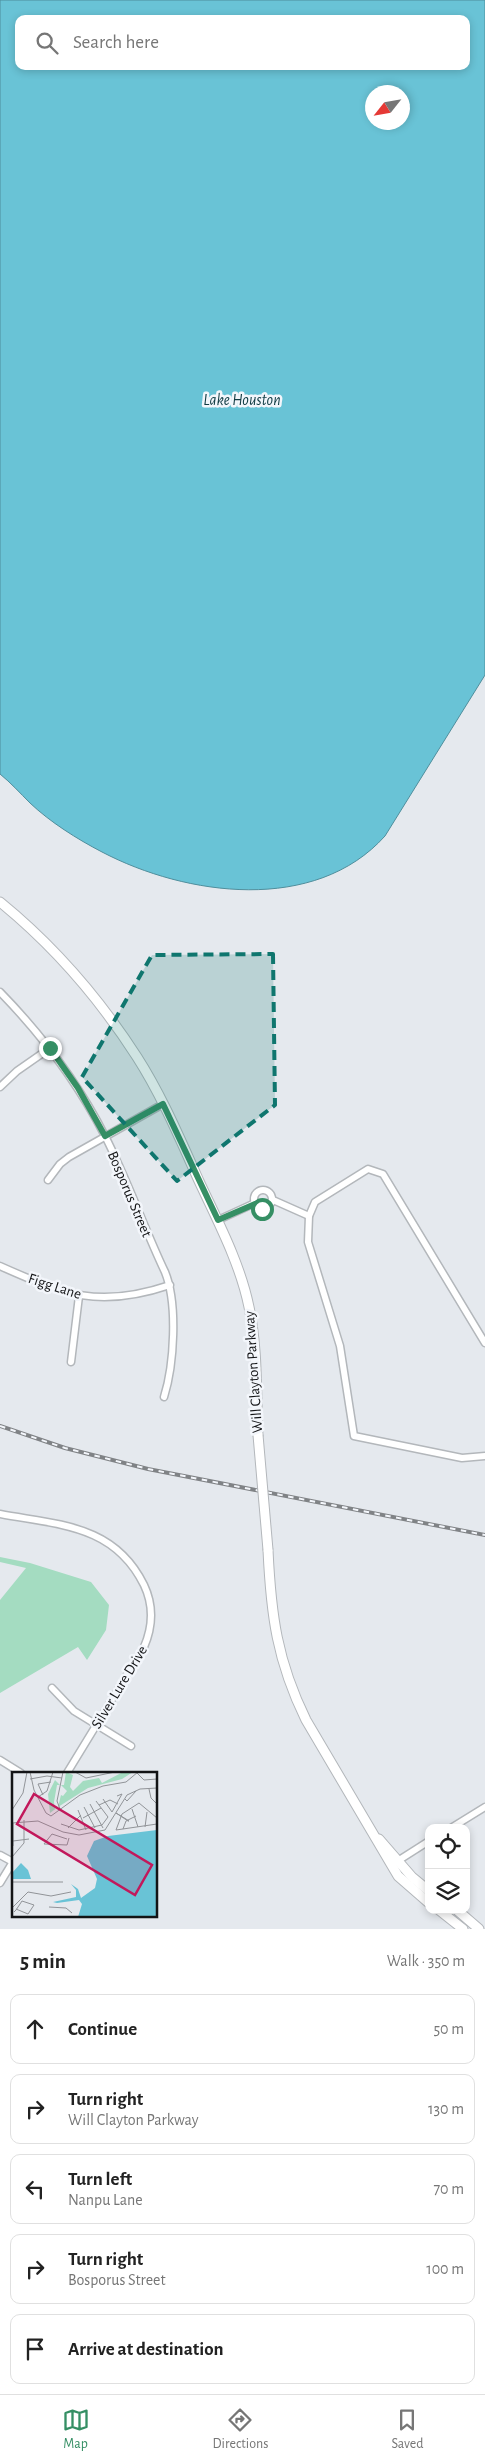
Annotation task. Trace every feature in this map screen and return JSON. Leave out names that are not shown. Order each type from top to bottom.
[{"type":"street","name":"Will Clayton Parkway","points":[[0,902],[48,944],[94,996],[137,1057],[163,1104],[218,1220],[238,1271],[249,1308],[253,1335],[258,1435],[273,1618],[287,1678],[306,1720],[374,1834],[395,1863],[408,1887],[425,1900]]},
{"type":"street","name":"Bosporus Street","points":[[0,992],[50,1048],[78,1088],[105,1136],[170,1285],[173,1304],[170,1376],[164,1397]]},
{"type":"street","points":[[0,1087],[16,1071],[50,1048]]},
{"type":"street","points":[[48,1180],[60,1164],[69,1156],[163,1104]]},
{"type":"street","points":[[485,1343],[383,1174],[368,1169],[315,1202],[309,1216],[308,1242],[340,1346],[354,1436],[462,1458],[485,1456]]},
{"type":"street","points":[[273,1200],[270,1206],[265,1209],[259,1208],[255,1204],[254,1197],[260,1190],[269,1192],[273,1200],[309,1216]]},
{"type":"street","points":[[218,1220],[255,1204]]},
{"type":"street","name":"Figg Lane","points":[[0,1266],[52,1288],[79,1296],[108,1298],[131,1296],[170,1285]]},
{"type":"street","points":[[71,1362],[79,1296]]},
{"type":"street","name":"Silver Lure Drive","points":[[0,1514],[81,1530],[100,1537],[125,1556],[143,1583],[151,1610],[149,1636],[68,1772]]},
{"type":"street","points":[[52,1688],[74,1711],[131,1746]]},
{"type":"street","points":[[0,1760],[19,1772]]},
{"type":"street","points":[[457,1824],[485,1807]]},
{"type":"street","points":[[395,1863],[425,1844]]},
{"type":"street","points":[[0,1855],[12,1861]]},
{"type":"street","points":[[0,1883],[12,1863]]},
{"type":"street","name":"Will Clayton Parkway","points":[[395,1863],[425,1888]]},
{"type":"street","points":[[444,1914],[463,1929]]},
{"type":"street","points":[[462,1914],[479,1929]]},
{"type":"highlighted area","points":[[273,954],[275,1105],[177,1181],[82,1077],[152,955]]},
{"type":"green space","points":[[0,1557],[30,1563],[91,1582],[109,1605],[106,1630],[87,1660],[78,1647],[0,1693],[0,1600],[26,1568],[0,1562]]},
{"type":"water","name":"Lake Houston","points":[[0,0],[485,0],[485,675],[385,836],[356,861],[323,878],[287,887],[249,890],[210,887],[172,879],[135,867],[102,852],[64,830],[30,803],[0,774]]},
{"type":"railway","points":[[0,1426],[65,1448],[148,1469],[485,1535]]},
{"type":"route","points":[[50,1048],[78,1088],[105,1136],[163,1104],[218,1220],[255,1204],[262,1209]]}]
